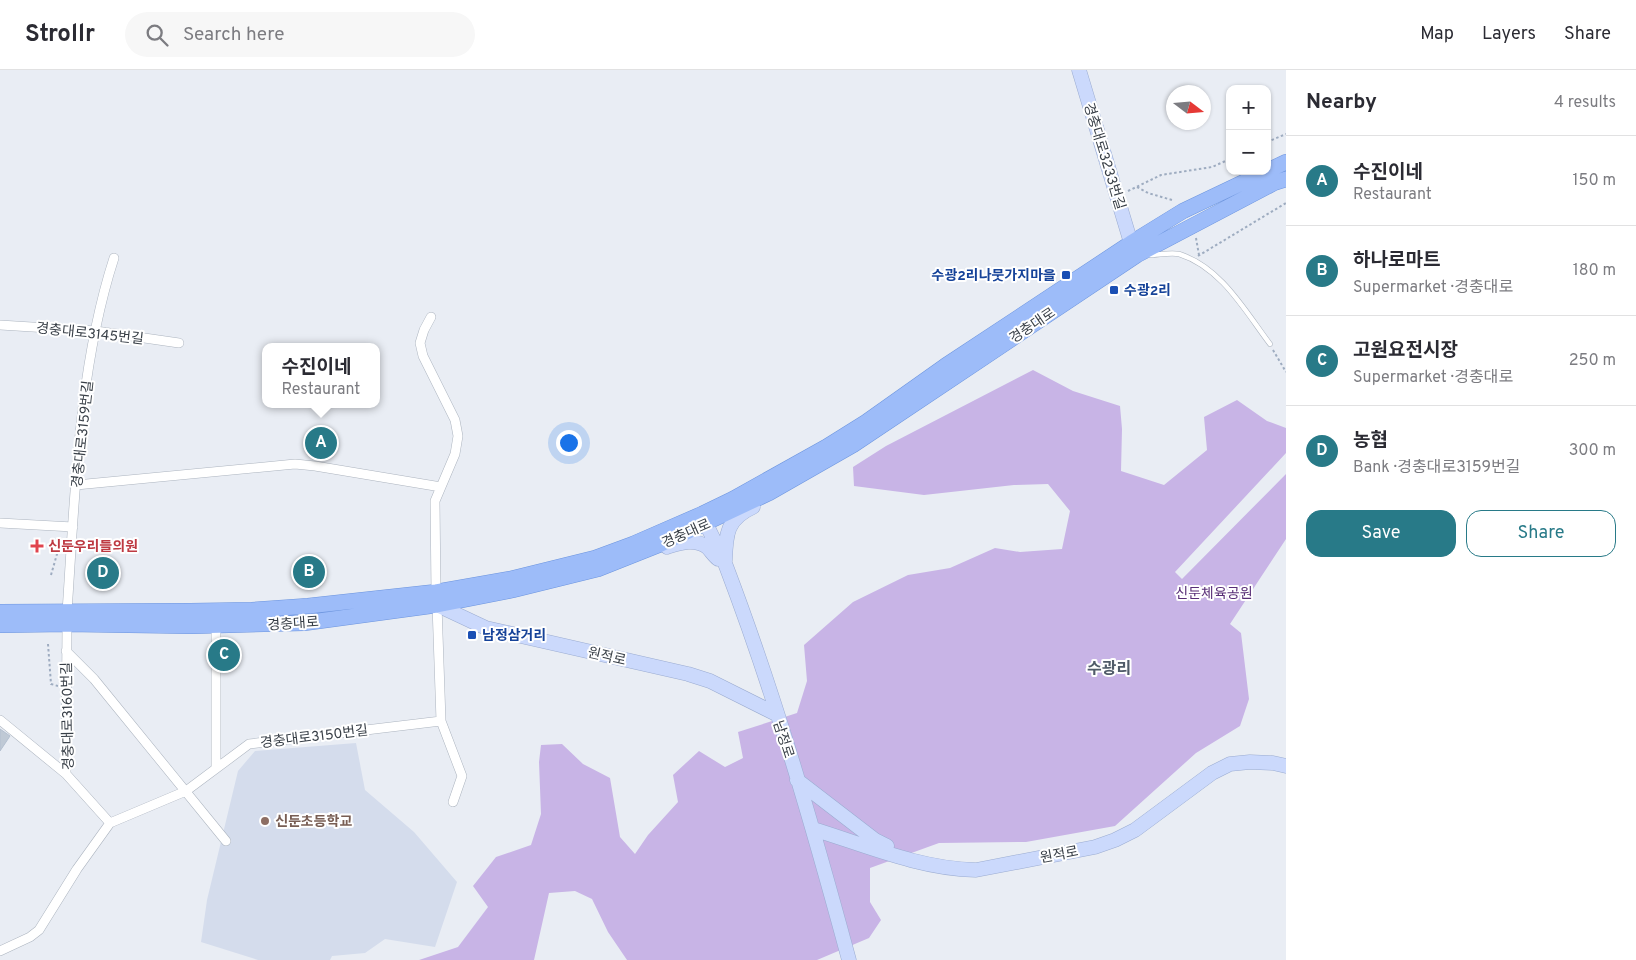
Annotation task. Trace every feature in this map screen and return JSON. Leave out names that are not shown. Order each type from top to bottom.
[{"type":"main road","name":"경충대로","points":[[1271,169],[1286,162]]},
{"type":"main road","name":"경충대로","points":[[0,612],[67,618],[216,626],[304,623],[436,598],[595,558],[704,519],[769,493],[853,445],[1134,249],[1183,211],[1259,175]]},
{"type":"main road","name":"경충대로","points":[[0,625],[67,618],[252,610],[436,598],[513,590],[598,568],[643,552],[704,519],[785,471],[866,422],[945,366],[1134,249],[1286,179]]},
{"type":"street","name":"경충대로3233번길","points":[[1079,70],[1134,249]]},
{"type":"street","name":"경충대로3159번길","points":[[67,618],[83,406],[96,331],[107,280],[114,258]]},
{"type":"street","points":[[431,317],[420,343],[423,356],[455,420],[458,436],[455,454],[434,501],[441,721],[462,776],[453,802]]},
{"type":"street","name":"경충대로3145번길","points":[[0,325],[96,331],[180,343]]},
{"type":"street","points":[[76,485],[295,464],[441,486]]},
{"type":"street","points":[[725,564],[726,544],[730,525],[745,510],[764,502],[769,493]]},
{"type":"street","name":"남정로","points":[[704,519],[725,564],[798,780],[848,960]]},
{"type":"street","points":[[0,523],[73,527]]},
{"type":"street","points":[[643,552],[649,554],[684,541],[707,547],[714,556],[725,564]]},
{"type":"street","name":"원적로","points":[[436,598],[486,628],[696,676],[734,692],[776,714]]},
{"type":"street","name":"경충대로3160번길","points":[[67,618],[66,774],[110,824]]},
{"type":"street","points":[[216,626],[216,768]]},
{"type":"street","points":[[66,651],[94,679],[226,841]]},
{"type":"street","points":[[0,720],[66,774]]},
{"type":"street","name":"경충대로3150번길","points":[[110,824],[186,791],[249,744],[441,721]]},
{"type":"street","name":"원적로","points":[[813,829],[909,859],[956,870],[976,870],[1095,847],[1135,830],[1212,773],[1230,764],[1250,762],[1273,763],[1286,766]]},
{"type":"street","points":[[798,780],[875,840],[934,865]]},
{"type":"street","points":[[0,951],[30,937],[38,930],[77,869],[110,824]]},
{"type":"lane","points":[[1134,249],[1178,254],[1208,269],[1228,288],[1270,344]]},
{"type":"path","points":[[1271,140],[1286,134]]},
{"type":"path","points":[[1117,196],[1162,175],[1212,167],[1226,161]]},
{"type":"path","points":[[1137,187],[1148,193],[1172,200]]},
{"type":"path","points":[[1193,261],[1199,255],[1286,202]]},
{"type":"path","points":[[1196,238],[1199,255]]},
{"type":"path","points":[[1270,344],[1286,372]]},
{"type":"path","points":[[51,575],[59,547],[72,547]]},
{"type":"path","points":[[48,644],[51,684],[66,689]]},
{"type":"shaded area","name":"신둔초등학교","points":[[356,743],[365,790],[414,832],[457,882],[435,947],[385,939],[365,953],[332,956],[330,960],[258,960],[201,942],[207,900],[238,771],[255,751]]},
{"type":"green space","name":"신둔체육공원","points":[[1033,370],[1073,391],[1120,406],[1122,429],[1121,471],[1164,485],[1207,450],[1204,417],[1237,400],[1267,421],[1286,428],[1286,453],[1175,572],[1182,579],[1286,474],[1286,539],[1230,624],[1241,633],[1249,699],[1240,726],[1196,753],[1115,826],[1026,842],[939,843],[870,868],[870,902],[881,920],[869,938],[817,960],[627,960],[608,932],[592,899],[575,891],[549,893],[534,960],[419,960],[458,947],[488,907],[473,886],[496,857],[531,845],[541,814],[539,762],[541,745],[562,744],[583,764],[610,778],[620,837],[635,854],[648,835],[678,802],[673,775],[699,751],[725,767],[743,758],[738,732],[797,713],[807,681],[804,645],[853,602],[908,575],[950,568],[995,548],[1020,552],[1062,549],[1070,511],[1048,484],[1014,485],[924,495],[854,486],[853,467],[886,446]]},
{"type":"building","points":[[0,729],[10,736],[0,751]]},
{"type":"place","name":"수광2리나뭇가지마을","points":[[1066,275]]},
{"type":"place","name":"수광2리","points":[[1114,290]]},
{"type":"place","name":"수진이네","points":[[321,443]]},
{"type":"place","name":"신둔우리들의원","points":[[37,546]]},
{"type":"place","name":"하나로마트","points":[[309,572]]},
{"type":"place","name":"농협","points":[[103,573]]},
{"type":"place","name":"남정삼거리","points":[[472,635]]},
{"type":"place","name":"고원요전시장","points":[[224,655]]},
{"type":"place","name":"신둔초등학교","points":[[265,821]]},
{"type":"district","name":"수광리","points":[[1109,668]]}]
